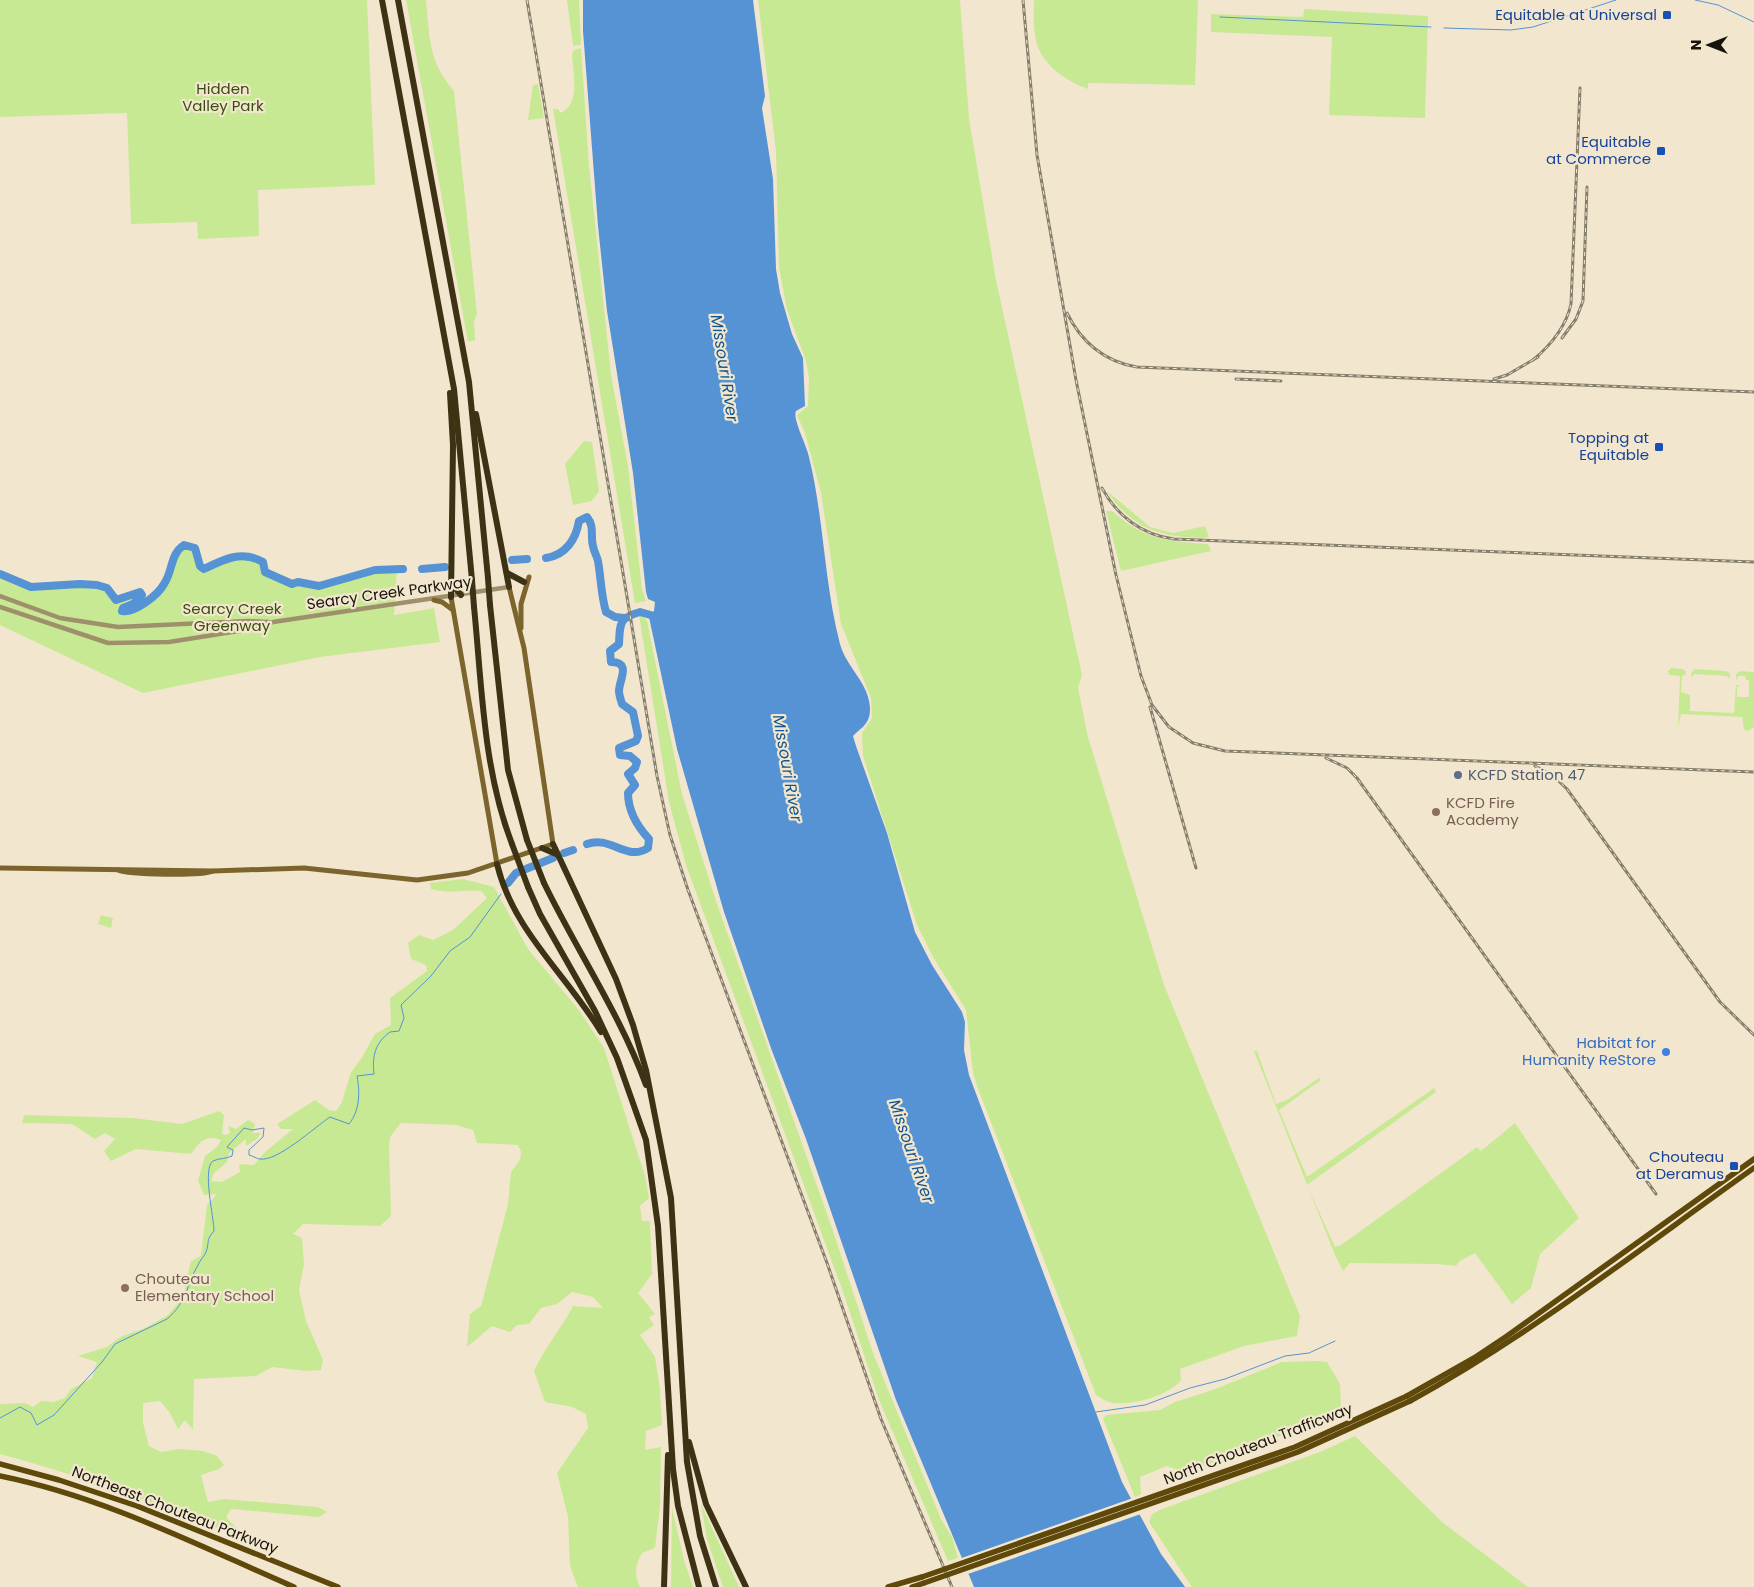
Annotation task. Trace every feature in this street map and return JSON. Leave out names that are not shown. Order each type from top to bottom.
[{"type":"highway","points":[[382,0],[448,352],[459,426],[486,739],[496,790],[512,844],[528,887],[540,914],[596,1011],[617,1058],[646,1140],[655,1194],[669,1429],[678,1506],[699,1587]]},
{"type":"highway","points":[[398,0],[472,404],[490,604],[508,770],[528,840],[544,882],[567,930],[624,1032],[652,1103]]},
{"type":"highway","points":[[448,352],[453,445],[451,597]]},
{"type":"highway","points":[[472,404],[477,418],[509,587]]},
{"type":"highway","points":[[507,573],[527,579]]},
{"type":"highway","points":[[451,582],[461,596]]},
{"type":"highway","points":[[553,844],[627,1006],[639,1043],[672,1198],[687,1462],[698,1526],[716,1587]]},
{"type":"highway","points":[[542,848],[553,852],[558,857]]},
{"type":"highway","points":[[497,864],[506,892],[527,930],[552,966],[589,1011],[617,1058]]},
{"type":"highway","points":[[686,1425],[695,1467],[706,1504],[746,1587]]},
{"type":"highway","points":[[664,1587],[669,1429]]},
{"type":"main road","points":[[522,636],[521,604],[527,579]]},
{"type":"main road","points":[[0,868],[118,870],[127,868],[213,871],[304,868],[417,880],[468,873],[553,844],[522,636],[509,587]]},
{"type":"main road","points":[[451,597],[497,864]]},
{"type":"main road","points":[[434,600],[442,602],[454,611]]},
{"type":"main road","name":"North Chouteau Trafficway","points":[[1409,1398],[1507,1336],[1754,1159]]},
{"type":"main road","name":"North Chouteau Trafficway","points":[[888,1587],[923,1580],[1295,1447],[1409,1398],[1469,1368],[1534,1326],[1754,1168]]},
{"type":"main road","name":"Northeast Chouteau Parkway","points":[[0,1464],[111,1497],[338,1587]]},
{"type":"main road","name":"Northeast Chouteau Parkway","points":[[0,1476],[76,1496],[138,1518],[294,1587]]},
{"type":"main road","name":"North Chouteau Trafficway","points":[[912,1587],[923,1580]]},
{"type":"street","name":"Searcy Creek Parkway","points":[[0,596],[60,618],[118,627],[248,621],[273,622],[461,596],[509,587]]},
{"type":"street","name":"Searcy Creek Parkway","points":[[0,607],[108,643],[169,642],[257,628],[273,622]]},
{"type":"green space","name":"Hidden Valley Park","points":[[0,0],[367,0],[375,185],[258,190],[259,236],[198,239],[197,222],[131,224],[127,113],[0,117]]},
{"type":"green space","points":[[406,0],[426,0],[430,38],[435,59],[445,80],[454,91],[477,314],[474,321],[475,340],[468,342]]},
{"type":"green space","points":[[567,0],[579,0],[581,45],[573,46]]},
{"type":"green space","points":[[758,0],[960,0],[969,118],[996,280],[1082,675],[1078,688],[1088,737],[1164,985],[1300,1316],[1297,1336],[1244,1346],[1180,1369],[1181,1380],[1175,1386],[1159,1395],[1141,1401],[1114,1403],[1096,1395],[977,1086],[973,1073],[966,1010],[933,957],[917,925],[863,756],[862,733],[872,718],[871,698],[841,624],[821,493],[805,433],[797,415],[808,406],[809,378],[806,361],[787,310],[779,267],[776,152]]},
{"type":"green space","points":[[1034,0],[1198,0],[1195,85],[1088,83],[1088,89],[1070,81],[1047,62],[1037,45],[1034,27]]},
{"type":"green space","points":[[1304,9],[1428,16],[1425,118],[1329,115],[1332,37],[1211,32],[1211,14],[1303,17]]},
{"type":"green space","points":[[581,48],[589,166],[611,375],[628,466],[642,589],[646,601],[635,603],[553,109],[558,109],[561,113],[571,102],[574,95],[572,55],[574,50]]},
{"type":"green space","points":[[538,84],[544,118],[528,120],[533,85]]},
{"type":"green space","points":[[584,441],[592,442],[599,491],[592,501],[573,505],[565,464]]},
{"type":"green space","points":[[1107,491],[1150,527],[1173,533],[1205,526],[1209,537],[1173,536],[1150,529],[1131,518]]},
{"type":"green space","points":[[1106,511],[1112,511],[1124,521],[1146,533],[1168,540],[1208,544],[1211,551],[1121,571]]},
{"type":"green space","name":"Searcy Creek Greenway","points":[[184,545],[195,548],[200,566],[204,568],[233,557],[255,558],[263,562],[265,572],[292,584],[298,582],[319,586],[375,570],[397,569],[394,615],[434,608],[440,642],[320,657],[143,693],[0,625],[0,574],[31,587],[80,584],[97,585],[107,588],[116,600],[140,592],[142,595],[133,604],[123,608],[122,611],[128,611],[146,602],[162,588],[168,579],[174,557]]},
{"type":"green space","points":[[639,615],[642,615],[647,621],[682,794],[716,901],[833,1231],[873,1353],[941,1519],[952,1537],[958,1558],[948,1561],[879,1400],[842,1289],[686,865],[669,802]]},
{"type":"green space","points":[[1671,668],[1683,669],[1686,672],[1682,676],[1681,692],[1690,695],[1690,711],[1734,713],[1736,685],[1741,686],[1737,687],[1737,697],[1749,697],[1749,680],[1746,680],[1745,676],[1738,676],[1736,680],[1736,674],[1740,671],[1754,672],[1754,727],[1748,731],[1744,730],[1742,717],[1681,714],[1678,727],[1680,676],[1669,675],[1668,671]]},
{"type":"green space","points":[[1695,669],[1726,671],[1730,674],[1730,679],[1727,676],[1694,674],[1692,678],[1691,673]]},
{"type":"green space","points":[[463,879],[494,887],[528,949],[578,1009],[604,1048],[645,1176],[649,1198],[640,1206],[642,1221],[650,1221],[652,1274],[638,1293],[655,1314],[649,1317],[654,1325],[640,1335],[655,1357],[660,1390],[662,1425],[646,1431],[645,1450],[661,1447],[660,1507],[655,1548],[642,1553],[637,1566],[636,1574],[640,1587],[578,1587],[570,1566],[568,1517],[557,1473],[588,1428],[586,1414],[572,1407],[545,1402],[534,1371],[573,1306],[603,1308],[593,1297],[572,1292],[557,1304],[541,1308],[529,1324],[517,1325],[510,1332],[492,1326],[467,1347],[470,1314],[481,1306],[508,1204],[511,1172],[520,1160],[521,1152],[518,1145],[477,1143],[473,1130],[456,1125],[401,1123],[390,1137],[391,1216],[380,1226],[303,1224],[293,1234],[302,1238],[304,1264],[299,1290],[306,1321],[323,1360],[321,1370],[306,1371],[272,1367],[256,1376],[194,1379],[193,1430],[185,1420],[178,1429],[170,1413],[160,1401],[143,1403],[143,1423],[149,1446],[161,1452],[179,1449],[203,1451],[217,1456],[224,1465],[219,1469],[201,1475],[208,1502],[224,1499],[318,1507],[327,1512],[319,1517],[231,1509],[226,1517],[249,1541],[126,1493],[0,1454],[0,1404],[25,1403],[33,1407],[41,1401],[53,1402],[65,1398],[71,1389],[92,1378],[97,1362],[78,1356],[107,1347],[120,1337],[145,1328],[168,1315],[183,1297],[191,1261],[201,1256],[207,1205],[217,1194],[204,1195],[198,1181],[205,1156],[217,1147],[221,1140],[211,1138],[203,1140],[191,1154],[136,1149],[111,1161],[104,1151],[115,1139],[105,1133],[95,1139],[72,1124],[22,1123],[24,1115],[133,1118],[182,1124],[219,1111],[224,1115],[222,1134],[230,1133],[228,1126],[236,1129],[248,1120],[255,1124],[253,1133],[261,1133],[257,1139],[246,1146],[246,1139],[229,1153],[227,1162],[214,1173],[211,1181],[222,1182],[240,1172],[239,1164],[254,1165],[264,1153],[293,1129],[281,1129],[277,1124],[315,1100],[329,1110],[336,1111],[342,1102],[351,1072],[361,1059],[375,1034],[391,1025],[390,998],[427,971],[426,965],[411,959],[408,943],[419,935],[433,940],[453,930],[487,898],[481,891],[449,892],[431,889],[430,883]]},
{"type":"green space","points":[[101,915],[113,918],[111,928],[98,924]]},
{"type":"green space","points":[[1254,1051],[1257,1051],[1276,1104],[1287,1100],[1319,1078],[1321,1080],[1279,1110],[1307,1177],[1434,1088],[1436,1092],[1307,1185]]},
{"type":"green space","points":[[1515,1123],[1579,1218],[1540,1254],[1531,1288],[1512,1304],[1475,1253],[1460,1261],[1456,1266],[1350,1263],[1343,1271],[1309,1189],[1335,1247],[1341,1245],[1477,1147],[1481,1151]]},
{"type":"green space","points":[[1282,1362],[1327,1362],[1340,1384],[1341,1408],[1333,1415],[1193,1470],[1183,1472],[1167,1466],[1140,1477],[1141,1494],[1135,1497],[1103,1419],[1106,1415],[1160,1410],[1175,1402],[1213,1390]]},
{"type":"green space","points":[[1355,1436],[1442,1522],[1528,1587],[1192,1587],[1149,1522],[1152,1514],[1162,1509],[1320,1452]]},
{"type":"green space","points":[[701,1504],[739,1587],[723,1587],[707,1539]]},
{"type":"green space","points":[[672,1508],[684,1560],[693,1587],[671,1587]]},
{"type":"water","name":"Missouri River","points":[[583,0],[753,0],[765,96],[762,108],[773,179],[776,269],[780,293],[792,334],[803,358],[805,406],[796,411],[795,415],[808,452],[814,480],[831,598],[840,644],[869,700],[869,718],[865,725],[853,736],[887,833],[915,932],[932,965],[962,1012],[965,1022],[964,1050],[969,1075],[1122,1482],[1161,1554],[1185,1587],[974,1587],[896,1400],[806,1139],[772,1051],[724,912],[677,749],[649,617],[654,611],[655,602],[648,599],[646,592],[633,473],[607,311],[598,226],[583,31]]},
{"type":"pier","points":[[1133,1498],[1141,1514],[965,1575],[959,1559]]},
{"type":"waterway","points":[[1444,28],[1511,30],[1533,27],[1616,0]]},
{"type":"waterway","points":[[1695,0],[1718,5],[1754,22]]},
{"type":"waterway","points":[[1220,17],[1431,27]]},
{"type":"waterway","points":[[546,558],[564,550],[573,540],[579,521],[587,517],[592,528],[592,542],[598,561],[606,612],[615,617],[624,618]]},
{"type":"waterway","points":[[0,574],[31,587],[80,584],[97,585],[107,588],[116,600],[140,592],[142,595],[133,604],[123,608],[122,611],[127,611],[146,602],[157,593],[167,579],[176,553],[184,545],[195,548],[200,566],[204,569],[233,557],[255,558],[263,562],[265,572],[292,584],[298,582],[319,586],[375,570],[403,569]]},
{"type":"waterway","points":[[512,560],[527,559]]},
{"type":"waterway","points":[[422,569],[445,567]]},
{"type":"waterway","points":[[587,844],[603,843],[633,852],[648,848],[649,839],[634,818],[628,800],[628,793],[635,785],[628,774],[635,768],[637,762],[630,756],[620,755],[619,748],[636,741],[638,736],[633,712],[622,704],[620,696],[619,691],[623,668],[621,665],[611,662],[610,651],[619,644],[620,631],[624,619],[640,612],[654,616],[657,614]]},
{"type":"waterway","points":[[564,853],[573,850]]},
{"type":"waterway","points":[[508,883],[516,873],[553,858]]},
{"type":"waterway","points":[[0,1418],[20,1407],[31,1413],[37,1425],[54,1415],[102,1362],[115,1344],[167,1319],[174,1313],[206,1252],[209,1239],[214,1231],[208,1183],[210,1165],[213,1161],[232,1156],[233,1150],[227,1147],[244,1128],[252,1130],[264,1128],[263,1137],[249,1150],[249,1155],[260,1159],[286,1150],[330,1117],[349,1124],[357,1107],[359,1089],[357,1076],[374,1074],[374,1056],[378,1045],[390,1032],[399,1031],[404,1018],[401,1005],[431,976],[450,951],[470,937],[501,894]]},
{"type":"waterway","points":[[1096,1412],[1145,1405],[1190,1388],[1225,1379],[1285,1356],[1309,1353],[1335,1341]]},
{"type":"railway","points":[[527,0],[657,776],[670,835],[688,890],[827,1263],[881,1419],[952,1587]]},
{"type":"railway","points":[[1023,0],[1037,155],[1076,380],[1116,575],[1141,676],[1152,705],[1169,727],[1193,743],[1225,751],[1754,772]]},
{"type":"railway","points":[[1533,360],[1546,348],[1562,328],[1571,304],[1580,88]]},
{"type":"railway","points":[[1562,338],[1576,319],[1583,301],[1587,187]]},
{"type":"railway","points":[[1067,313],[1079,333],[1095,349],[1115,361],[1137,367],[1754,392]]},
{"type":"railway","points":[[1494,379],[1507,375],[1538,357]]},
{"type":"railway","points":[[1236,379],[1281,381]]},
{"type":"railway","points":[[1102,488],[1115,507],[1132,522],[1151,533],[1174,539],[1754,562]]},
{"type":"railway","points":[[1150,707],[1196,868]]},
{"type":"railway","points":[[1326,758],[1347,768],[1357,778],[1656,1194]]},
{"type":"railway","points":[[1535,766],[1551,774],[1567,789],[1720,1002],[1754,1035]]},
{"type":"place","name":"Equitable at Universal","points":[[1667,15]]},
{"type":"place","name":"Equitable at Commerce","points":[[1661,151]]},
{"type":"place","name":"Topping at Equitable","points":[[1659,447]]},
{"type":"place","name":"KCFD Station 47","points":[[1458,775]]},
{"type":"place","name":"KCFD Fire Academy","points":[[1436,812]]},
{"type":"place","name":"Habitat for Humanity ReStore","points":[[1666,1052]]},
{"type":"place","name":"Chouteau at Deramus","points":[[1734,1166]]},
{"type":"place","name":"Chouteau Elementary School","points":[[125,1288]]}]
